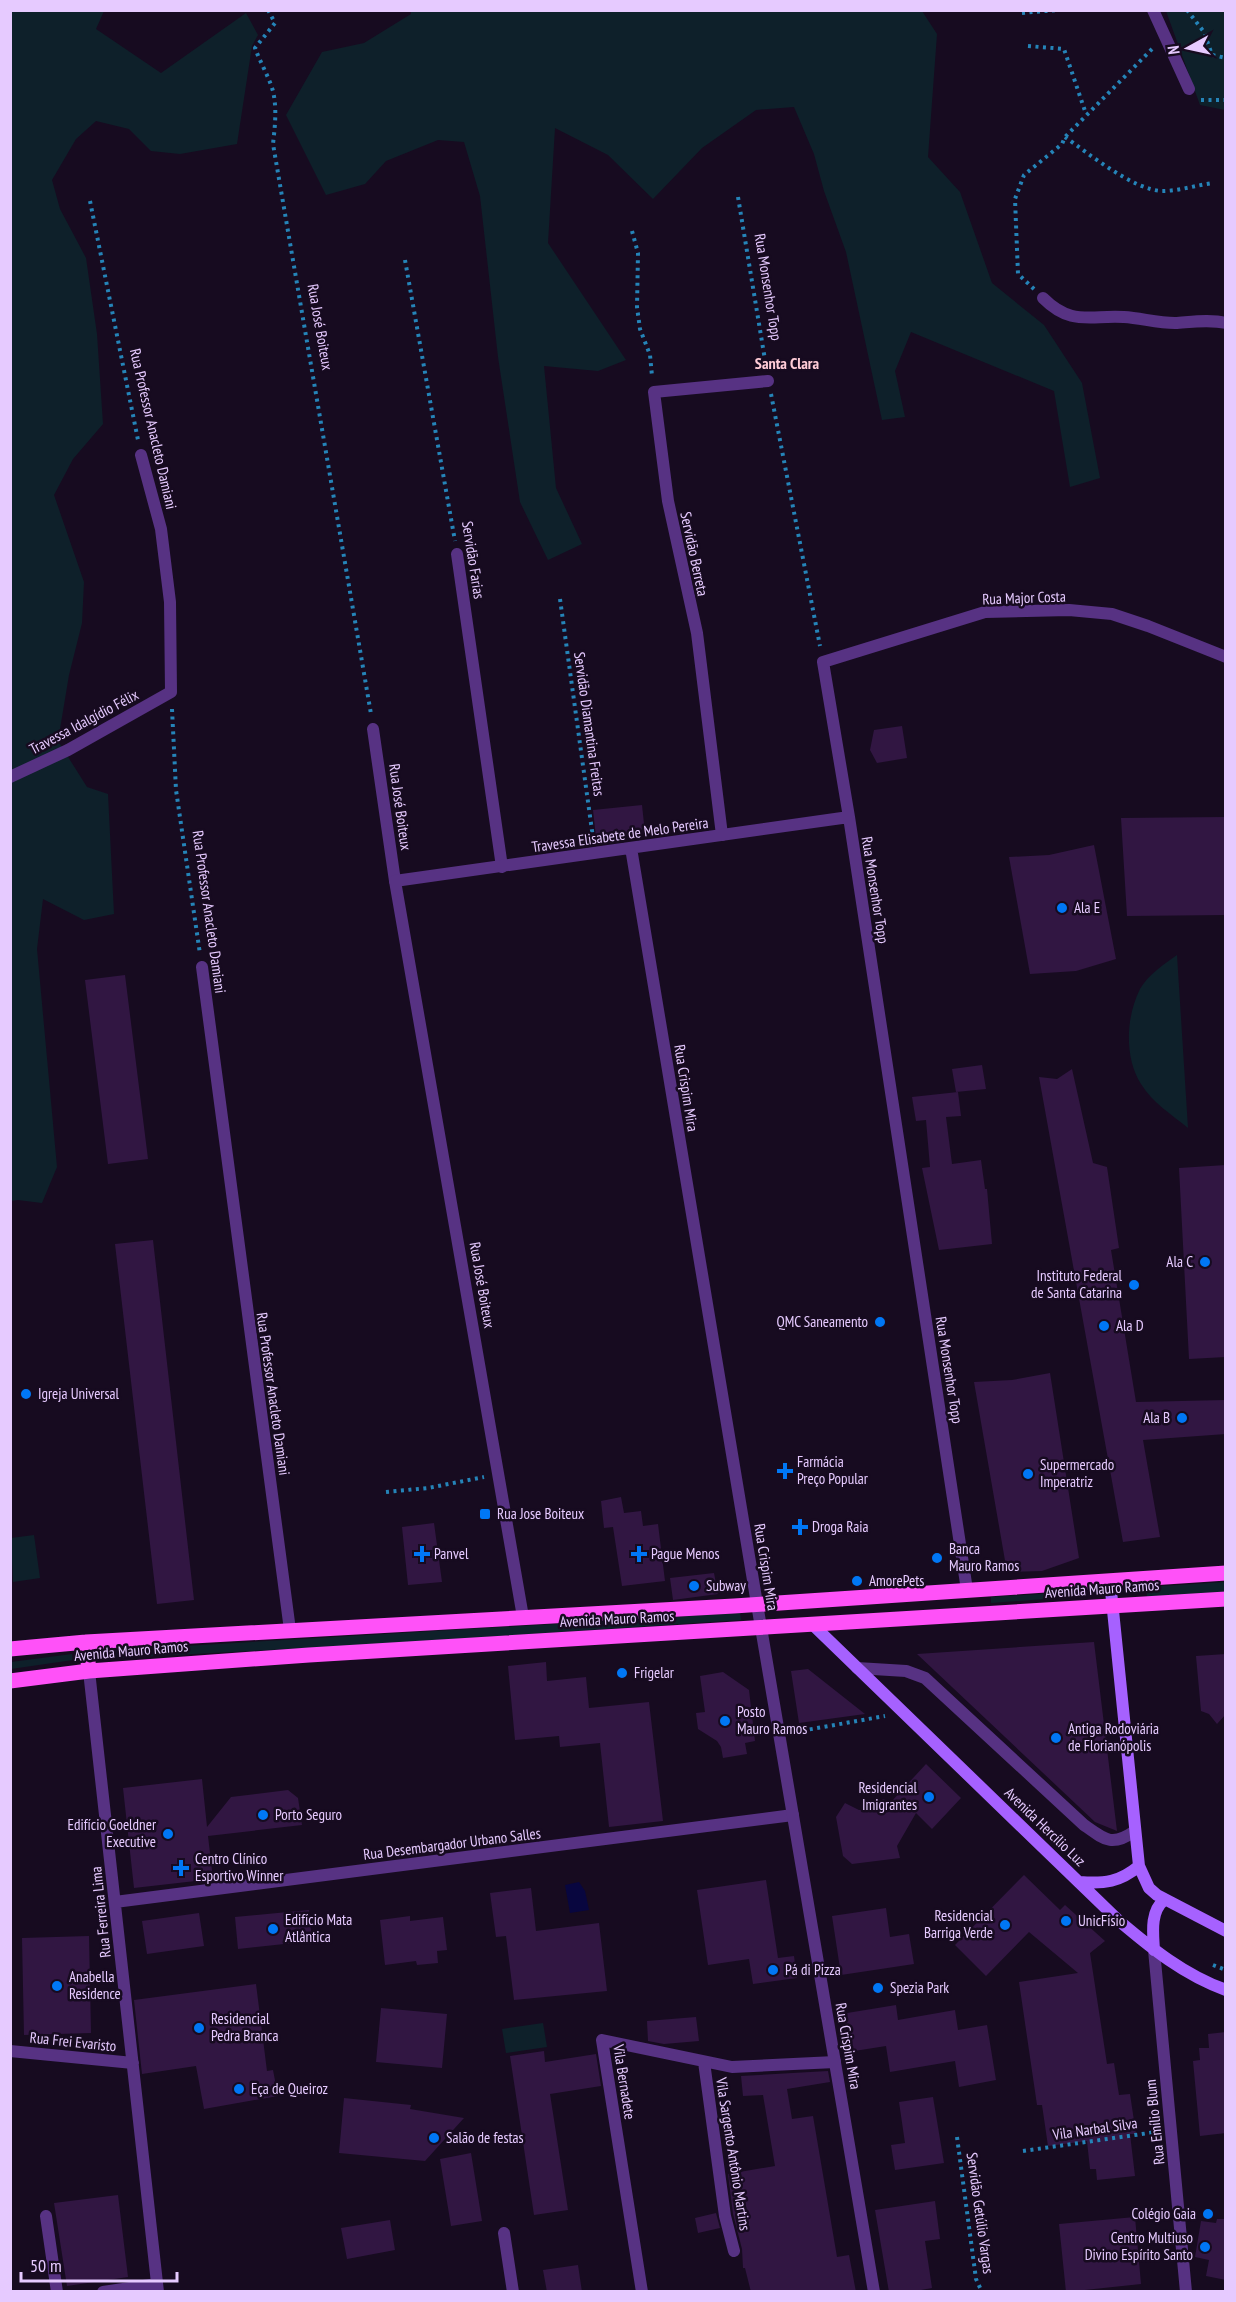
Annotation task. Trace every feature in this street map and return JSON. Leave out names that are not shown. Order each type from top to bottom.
[{"type":"main road","name":"Avenida Mauro Ramos","points":[[10,1649],[86,1642],[757,1604],[1226,1573]]},
{"type":"main road","points":[[1110,1581],[1139,1866],[1149,1888],[1164,1900],[1226,1931]]},
{"type":"main road","points":[[813,1626],[813,1612],[826,1599]]},
{"type":"main road","name":"Avenida Mauro Ramos","points":[[10,1681],[89,1671],[309,1655],[1226,1599]]},
{"type":"main road","name":"Avenida Hercílio Luz","points":[[813,1626],[1118,1920],[1154,1950],[1195,1976],[1226,1990]]},
{"type":"main road","points":[[86,1642],[89,1671]]},
{"type":"main road","points":[[1080,1882],[1113,1882],[1129,1875],[1139,1866]]},
{"type":"main road","points":[[1154,1950],[1152,1924],[1159,1904],[1164,1900]]},
{"type":"street","points":[[1153,10],[1189,89]]},
{"type":"street","points":[[1043,298],[1055,309],[1069,316],[1115,317],[1152,322],[1226,323]]},
{"type":"street","points":[[654,392],[768,381]]},
{"type":"street","name":"Servidão Berreta","points":[[654,392],[668,501],[697,633],[722,835]]},
{"type":"street","name":"Rua Professor Anacleto Damiani","points":[[141,455],[161,529],[165,560],[170,602],[171,692]]},
{"type":"street","name":"Servidão Farias","points":[[457,554],[502,867]]},
{"type":"street","name":"Rua Major Costa","points":[[823,662],[985,612],[1069,610],[1112,614],[1226,657]]},
{"type":"street","name":"Rua Monsenhor Topp","points":[[823,662],[968,1590]]},
{"type":"street","name":"Travessa Idalgídio Félix","points":[[10,777],[68,750],[171,692]]},
{"type":"street","name":"Rua José Boiteux","points":[[373,729],[395,881],[500,1474],[523,1617]]},
{"type":"street","name":"Travessa Elisabete de Melo Pereira","points":[[395,881],[849,817]]},
{"type":"street","name":"Rua Crispim Mira","points":[[631,848],[874,2292]]},
{"type":"street","name":"Rua Professor Anacleto Damiani","points":[[202,967],[290,1630]]},
{"type":"street","name":"Avenida Hercílio Luz","points":[[857,1668],[906,1671],[925,1678],[1084,1825],[1104,1839],[1122,1840],[1135,1831]]},
{"type":"street","name":"Rua Ferreira Lima","points":[[89,1671],[158,2288]]},
{"type":"street","name":"Rua Desembargador Urbano Salles","points":[[115,1902],[793,1815]]},
{"type":"street","name":"Rua Emílio Blum","points":[[1154,1950],[1186,2292]]},
{"type":"street","name":"Vila Bernadete","points":[[642,2292],[602,2040],[739,2068],[835,2062]]},
{"type":"street","name":"Rua Frei Evaristo","points":[[10,2051],[133,2063]]},
{"type":"street","name":"Vila Sargento Antônio Martins","points":[[704,2062],[725,2216],[734,2251]]},
{"type":"street","points":[[46,2216],[57,2292]]},
{"type":"street","points":[[504,2233],[513,2292]]},
{"type":"street","points":[[103,2292],[158,2288]]},
{"type":"path","name":"Rua José Boiteux","points":[[268,10],[275,23],[255,48],[273,90],[276,111],[273,144],[373,729]]},
{"type":"path","points":[[1022,13],[1058,10]]},
{"type":"path","points":[[1187,10],[1203,32],[1212,54],[1226,58]]},
{"type":"path","points":[[1043,298],[1018,274],[1015,199],[1024,175],[1062,144],[1065,137],[1086,114],[1165,37]]},
{"type":"path","points":[[1028,46],[1064,49],[1086,114]]},
{"type":"path","points":[[1201,100],[1226,100]]},
{"type":"path","points":[[1065,137],[1127,178],[1152,190],[1165,191],[1213,183]]},
{"type":"path","name":"Rua Monsenhor Topp","points":[[738,197],[768,381],[823,662]]},
{"type":"path","name":"Rua Professor Anacleto Damiani","points":[[90,201],[141,455]]},
{"type":"path","points":[[632,231],[638,253],[637,307],[640,329],[650,355],[654,392]]},
{"type":"path","name":"Servidão Farias","points":[[405,260],[457,554]]},
{"type":"path","name":"Servidão Diamantina Freitas","points":[[560,599],[597,853]]},
{"type":"path","name":"Rua Professor Anacleto Damiani","points":[[171,692],[176,790],[202,967]]},
{"type":"path","points":[[386,1492],[428,1488],[500,1474]]},
{"type":"path","points":[[779,1735],[882,1717],[901,1711]]},
{"type":"path","name":"Vila Narbal Silva","points":[[1023,2151],[1171,2130]]},
{"type":"path","name":"Servidão Getúlio Vargas","points":[[957,2137],[976,2279],[982,2292]]},
{"type":"shaded area","points":[[11,11],[104,11],[96,29],[161,73],[246,13],[258,35],[252,46],[237,144],[180,154],[151,151],[129,129],[96,121],[76,139],[52,180],[60,209],[86,258],[97,334],[103,424],[73,459],[54,495],[84,582],[82,623],[69,675],[58,741],[87,787],[108,794],[114,914],[84,920],[43,899],[37,949],[57,1167],[42,1203],[11,1201]]},
{"type":"shaded area","points":[[411,11],[922,11],[937,34],[928,157],[960,192],[992,283],[1044,325],[1082,383],[1100,478],[1070,487],[1054,391],[911,332],[895,371],[905,417],[882,420],[846,252],[824,191],[814,154],[794,107],[756,110],[702,148],[653,199],[608,155],[555,128],[548,243],[626,360],[598,371],[544,366],[556,488],[582,544],[548,560],[520,502],[498,357],[480,196],[464,142],[438,140],[386,161],[365,184],[326,195],[286,115],[322,52],[364,43],[411,14]]},
{"type":"shaded area","points":[[1166,11],[1225,11],[1225,110],[1200,105]]},
{"type":"shaded area","points":[[1177,955],[1188,1128],[1151,1097],[1141,1084],[1132,1062],[1129,1037],[1132,1012],[1140,989],[1152,974]]},
{"type":"shaded area","points":[[34,1535],[40,1578],[13,1582],[11,1538]]},
{"type":"shaded area","points":[[1225,1582],[1225,1592],[1147,1597],[1146,1587]]},
{"type":"shaded area","points":[[1071,1592],[1071,1597],[991,1603],[991,1597]]},
{"type":"shaded area","points":[[740,1613],[741,1620],[363,1645],[99,1659],[98,1651]]},
{"type":"shaded area","points":[[72,1654],[73,1660],[11,1669],[11,1662]]},
{"type":"shaded area","points":[[579,1882],[585,1891],[589,1910],[570,1913],[565,1885]]},
{"type":"shaded area","points":[[543,2023],[547,2047],[506,2053],[502,2029]]},
{"type":"building","points":[[902,726],[907,758],[877,763],[870,750],[874,730]]},
{"type":"building","points":[[642,805],[645,833],[596,837],[593,810]]},
{"type":"building","points":[[1226,817],[1226,915],[1127,916],[1121,818]]},
{"type":"building","name":"Ala E","points":[[1094,845],[1116,959],[1076,971],[1030,974],[1009,857],[1049,855]]},
{"type":"building","points":[[125,975],[148,1159],[108,1164],[85,980]]},
{"type":"building","points":[[982,1065],[986,1089],[956,1092],[952,1069]]},
{"type":"building","name":"Ala D","points":[[1072,1069],[1093,1163],[1107,1167],[1119,1248],[1111,1250],[1136,1402],[1226,1400],[1226,1434],[1143,1440],[1160,1537],[1123,1542],[1039,1077],[1057,1079]]},
{"type":"building","points":[[958,1092],[961,1116],[946,1117],[952,1164],[981,1160],[985,1189],[987,1189],[992,1244],[939,1250],[922,1168],[930,1167],[926,1120],[916,1121],[912,1097]]},
{"type":"building","name":"Ala C","points":[[1226,1165],[1226,1357],[1189,1359],[1179,1168]]},
{"type":"building","points":[[153,1240],[194,1600],[157,1604],[115,1244]]},
{"type":"building","name":"Supermercado Imperatriz","points":[[1050,1373],[1079,1558],[1042,1571],[1007,1572],[974,1382],[1012,1380]]},
{"type":"building","name":"Pague Menos","points":[[621,1497],[624,1513],[641,1511],[643,1526],[658,1524],[665,1581],[622,1586],[613,1527],[604,1528],[601,1501]]},
{"type":"building","name":"Panvel","points":[[434,1523],[442,1582],[408,1585],[402,1527]]},
{"type":"building","name":"Subway","points":[[714,1573],[718,1594],[673,1600],[670,1578]]},
{"type":"building","name":"Antiga Rodoviária de Florianópolis","points":[[1094,1642],[1117,1831],[1095,1822],[917,1654]]},
{"type":"building","points":[[1226,1654],[1226,1714],[1217,1724],[1209,1714],[1201,1711],[1196,1656]]},
{"type":"building","points":[[546,1662],[547,1681],[586,1677],[589,1708],[649,1702],[663,1821],[609,1827],[600,1743],[560,1747],[559,1736],[515,1740],[508,1666]]},
{"type":"building","points":[[808,1669],[865,1714],[799,1723],[791,1671]]},
{"type":"building","name":"Posto Mauro Ramos","points":[[723,1672],[749,1690],[755,1741],[745,1743],[747,1754],[723,1758],[717,1741],[698,1729],[696,1713],[705,1712],[700,1676]]},
{"type":"building","points":[[926,1764],[961,1798],[932,1829],[916,1813],[897,1846],[900,1858],[852,1864],[843,1856],[836,1817],[845,1803],[859,1810],[868,1810],[883,1799],[891,1802]]},
{"type":"building","name":"Edifício Goeldner Executive","points":[[202,1779],[207,1827],[231,1797],[288,1790],[298,1798],[302,1825],[208,1836],[213,1879],[134,1888],[123,1788]]},
{"type":"building","points":[[1024,1875],[1060,1910],[1065,1905],[1105,1941],[1090,1953],[1107,2064],[1114,2063],[1119,2095],[1130,2094],[1136,2134],[1130,2134],[1135,2176],[1097,2180],[1096,2169],[1090,2169],[1087,2141],[1048,2146],[1042,2105],[1037,2105],[1019,1982],[1078,1973],[1029,1932],[986,1976],[955,1945]]},
{"type":"building","points":[[766,1880],[778,1958],[794,1956],[797,1978],[753,1984],[749,1959],[708,1965],[697,1890]]},
{"type":"building","points":[[531,1888],[536,1931],[599,1923],[607,1991],[514,2000],[506,1936],[496,1937],[490,1893]]},
{"type":"building","points":[[886,1908],[890,1937],[909,1934],[914,1964],[841,1975],[832,1916]]},
{"type":"building","name":"Edifício Mata Atlântica","points":[[309,1910],[312,1941],[238,1949],[235,1917]]},
{"type":"building","points":[[199,1913],[204,1946],[147,1954],[142,1921]]},
{"type":"building","points":[[410,1916],[410,1921],[443,1917],[447,1950],[437,1951],[438,1963],[417,1965],[416,1961],[385,1965],[380,1920]]},
{"type":"building","name":"Anabella Residence","points":[[89,1936],[91,2033],[24,2035],[22,1938]]},
{"type":"building","name":"Residencial Pedra Branca","points":[[256,1984],[267,2071],[273,2070],[278,2096],[204,2109],[196,2066],[142,2074],[134,2000]]},
{"type":"building","points":[[896,2005],[898,2020],[955,2010],[958,2030],[987,2025],[996,2080],[959,2087],[955,2061],[890,2072],[886,2046],[848,2052],[841,2014]]},
{"type":"building","points":[[381,2008],[447,2014],[442,2068],[376,2062]]},
{"type":"building","points":[[696,2017],[699,2041],[664,2044],[648,2041],[647,2021]]},
{"type":"building","points":[[1226,2032],[1226,2133],[1200,2136],[1193,2061],[1200,2060],[1199,2048],[1209,2048],[1208,2034]]},
{"type":"building","points":[[544,2051],[545,2062],[596,2054],[601,2086],[550,2094],[568,2210],[534,2215],[510,2056]]},
{"type":"building","points":[[828,2071],[830,2082],[787,2089],[792,2119],[813,2116],[837,2257],[849,2255],[856,2292],[751,2292],[745,2268],[743,2268],[742,2249],[733,2214],[728,2174],[775,2166],[763,2095],[743,2096],[741,2076]]},
{"type":"building","points":[[933,2097],[944,2163],[895,2170],[891,2145],[905,2143],[899,2102]]},
{"type":"building","points":[[344,2098],[411,2105],[410,2109],[464,2118],[425,2161],[339,2153]]},
{"type":"building","points":[[471,2153],[482,2221],[451,2226],[440,2159]]},
{"type":"building","points":[[118,2195],[128,2277],[67,2286],[54,2203]]},
{"type":"building","points":[[935,2201],[940,2239],[925,2241],[932,2288],[910,2292],[889,2292],[875,2210]]},
{"type":"building","points":[[716,2213],[720,2228],[698,2233],[695,2218]]},
{"type":"building","points":[[1135,2217],[1141,2284],[1066,2292],[1059,2224]]},
{"type":"building","points":[[1217,2219],[1226,2219],[1226,2280],[1206,2276],[1209,2260],[1195,2257],[1201,2221],[1216,2223]]},
{"type":"building","points":[[390,2220],[395,2250],[347,2259],[341,2228]]},
{"type":"building","points":[[578,2265],[582,2292],[547,2292],[543,2270]]},
{"type":"place","name":"Ala E","points":[[1062,908]]},
{"type":"place","name":"Ala C","points":[[1205,1262]]},
{"type":"place","name":"Instituto Federal de Santa Catarina","points":[[1134,1285]]},
{"type":"place","name":"QMC Saneamento","points":[[880,1322]]},
{"type":"place","name":"Ala D","points":[[1104,1326]]},
{"type":"place","name":"Igreja Universal","points":[[26,1394]]},
{"type":"place","name":"Ala B","points":[[1182,1418]]},
{"type":"place","name":"Farmácia Preço Popular","points":[[785,1471]]},
{"type":"place","name":"Supermercado Imperatriz","points":[[1028,1474]]},
{"type":"place","name":"Rua Jose Boiteux","points":[[485,1514]]},
{"type":"place","name":"Droga Raia","points":[[800,1527]]},
{"type":"place","name":"Panvel","points":[[422,1554]]},
{"type":"place","name":"Pague Menos","points":[[639,1554]]},
{"type":"place","name":"Banca Mauro Ramos","points":[[937,1558]]},
{"type":"place","name":"AmorePets","points":[[857,1581]]},
{"type":"place","name":"Subway","points":[[694,1586]]},
{"type":"place","name":"Frigelar","points":[[622,1673]]},
{"type":"place","name":"Posto Mauro Ramos","points":[[725,1721]]},
{"type":"place","name":"Antiga Rodoviária de Florianópolis","points":[[1056,1738]]},
{"type":"place","name":"Residencial Imigrantes","points":[[929,1797]]},
{"type":"place","name":"Porto Seguro","points":[[263,1815]]},
{"type":"place","name":"Edifício Goeldner Executive","points":[[168,1834]]},
{"type":"place","name":"Centro Clínico Esportivo Winner","points":[[181,1868]]},
{"type":"place","name":"UnicFisio","points":[[1066,1921]]},
{"type":"place","name":"Residencial Barriga Verde","points":[[1005,1925]]},
{"type":"place","name":"Edifício Mata Atlântica","points":[[273,1929]]},
{"type":"place","name":"Pá di Pizza","points":[[773,1970]]},
{"type":"place","name":"Anabella Residence","points":[[57,1986]]},
{"type":"place","name":"Spezia Park","points":[[878,1988]]},
{"type":"place","name":"Residencial Pedra Branca","points":[[199,2028]]},
{"type":"place","name":"Eça de Queiroz","points":[[239,2089]]},
{"type":"place","name":"Salão de festas","points":[[434,2138]]},
{"type":"place","name":"Colégio Gaia","points":[[1208,2214]]},
{"type":"place","name":"Centro Multiuso Divino Espírito Santo","points":[[1205,2247]]},
{"type":"district","name":"Santa Clara","points":[[787,363]]}]
